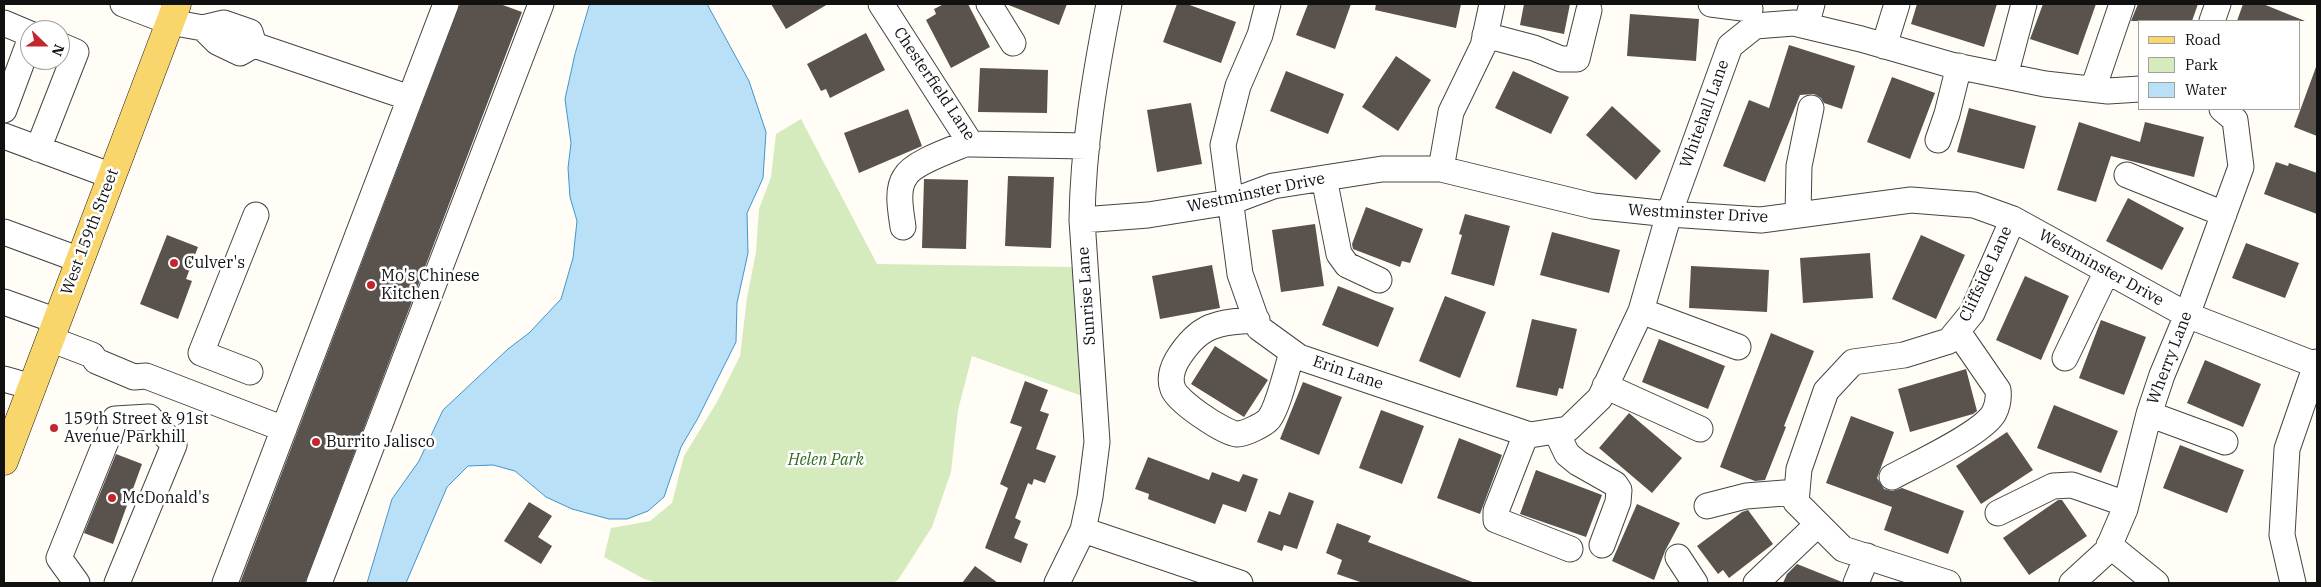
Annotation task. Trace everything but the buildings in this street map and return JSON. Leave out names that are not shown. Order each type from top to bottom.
[{"type":"main road","name":"West 159th Street","points":[[4,461],[173,13]]},
{"type":"street","points":[[123,4],[173,13],[203,28],[217,42],[240,53],[254,46],[410,98]]},
{"type":"street","points":[[225,583],[446,4]]},
{"type":"street","points":[[319,583],[541,4]]},
{"type":"street","name":"Chesterfield Lane","points":[[883,4],[971,144],[1087,146]]},
{"type":"street","points":[[989,4],[1013,43]]},
{"type":"street","name":"Sunrise Lane","points":[[1057,583],[1083,530],[1090,497],[1097,442],[1082,220],[1083,184],[1093,96],[1110,4]]},
{"type":"street","name":"Erin Lane","points":[[1268,4],[1260,35],[1238,86],[1223,145],[1240,274],[1259,328],[1299,357],[1526,434],[1562,430]]},
{"type":"street","points":[[1441,169],[1451,112],[1483,46],[1492,4]]},
{"type":"street","points":[[1711,4],[1794,23],[1809,15],[1884,46],[1959,66],[2045,84],[2108,91],[2138,89]]},
{"type":"street","points":[[1884,46],[1897,4]]},
{"type":"street","points":[[2006,76],[2024,4]]},
{"type":"street","points":[[2093,89],[2122,4]]},
{"type":"street","points":[[2212,20],[2218,4]]},
{"type":"street","points":[[1485,34],[1534,48],[1561,59],[1577,59],[1589,10]]},
{"type":"street","name":"Whitehall Lane","points":[[1562,430],[1600,398],[1640,311],[1669,214],[1730,46],[1751,13]]},
{"type":"street","points":[[4,24],[20,30]]},
{"type":"street","points":[[70,49],[76,52],[70,67]]},
{"type":"street","points":[[1938,140],[1947,114],[1959,66]]},
{"type":"street","points":[[4,110],[20,67]]},
{"type":"street","points":[[38,150],[69,70]]},
{"type":"street","points":[[1798,215],[1799,166],[1810,108]]},
{"type":"street","name":"Wherry Lane","points":[[2075,582],[2107,551],[2126,504],[2149,414],[2162,375],[2188,315],[2241,168],[2228,115]]},
{"type":"street","points":[[4,136],[112,176]]},
{"type":"street","points":[[903,227],[900,202],[905,177],[920,164],[970,142]]},
{"type":"street","name":"Westminster Drive","points":[[1082,220],[1148,215],[1230,202],[1274,186],[1382,169],[1441,169],[1593,206],[1669,214],[1761,220],[1911,200],[1974,205],[2013,219],[2188,315],[2317,364]]},
{"type":"street","points":[[2127,175],[2224,214]]},
{"type":"street","points":[[1324,178],[1339,254],[1347,265],[1380,280]]},
{"type":"street","points":[[250,372],[201,353],[256,215]]},
{"type":"street","name":"Cliffside Lane","points":[[1796,497],[1799,469],[1826,391],[1854,362],[1904,355],[1949,340],[1958,332],[1972,313],[2013,219]]},
{"type":"street","points":[[4,232],[80,260]]},
{"type":"street","points":[[2065,358],[2107,271]]},
{"type":"street","points":[[4,302],[92,355],[104,349],[141,365],[154,379],[284,429]]},
{"type":"street","points":[[1640,311],[1738,347]]},
{"type":"street","points":[[1257,320],[1223,322],[1202,331],[1188,342],[1174,365],[1170,379],[1173,390],[1181,401],[1227,431],[1239,434],[1255,428],[1269,420],[1292,352]]},
{"type":"street","points":[[1892,477],[1980,428],[1994,414],[1999,400],[1998,390],[1958,332]]},
{"type":"street","points":[[2293,583],[2282,535],[2286,449],[2317,364]]},
{"type":"street","points":[[5,375],[32,387]]},
{"type":"street","points":[[149,417],[154,379]]},
{"type":"street","points":[[1605,386],[1700,429]]},
{"type":"street","points":[[2149,414],[2225,442]]},
{"type":"street","points":[[109,583],[174,444],[149,417]]},
{"type":"street","points":[[76,583],[59,558],[116,419],[149,417]]},
{"type":"street","points":[[1562,430],[1566,454],[1615,484],[1619,490],[1618,502],[1602,545]]},
{"type":"street","points":[[1526,434],[1496,512],[1496,520],[1570,549]]},
{"type":"street","points":[[1998,513],[2053,486],[2072,485],[2126,504]]},
{"type":"street","points":[[1707,506],[1746,496],[1796,497],[1818,524],[1844,549],[1942,582]]},
{"type":"street","points":[[1756,583],[1818,524]]},
{"type":"street","points":[[1083,530],[1240,583]]},
{"type":"street","points":[[2109,545],[2156,583]]},
{"type":"street","points":[[1856,583],[1867,556]]},
{"type":"street","points":[[1678,557],[1695,583]]},
{"type":"green space","name":"Helen Park","points":[[801,119],[877,264],[1074,267],[1082,396],[972,356],[958,410],[951,472],[932,527],[898,580],[892,583],[658,583],[644,579],[604,557],[611,528],[650,521],[672,503],[684,456],[717,402],[740,356],[747,298],[756,252],[759,209],[771,177],[776,134]]},
{"type":"water","points":[[590,4],[707,4],[749,81],[766,132],[763,178],[747,213],[748,253],[737,303],[736,342],[698,418],[681,447],[664,497],[648,511],[627,519],[609,519],[572,509],[546,497],[515,471],[493,465],[468,466],[447,487],[406,583],[367,583],[392,499],[419,461],[443,410],[508,349],[529,333],[561,299],[573,258],[577,221],[570,197],[568,168],[571,143],[565,99],[575,54]]},
{"type":"place","name":"Culver's","points":[[174,263]]},
{"type":"place","name":"Mo's Chinese Kitchen","points":[[371,285]]},
{"type":"place","name":"159th Street & 91st Avenue/Parkhill","points":[[54,428]]},
{"type":"place","name":"Burrito Jalisco","points":[[316,442]]},
{"type":"place","name":"McDonald's","points":[[112,498]]}]
